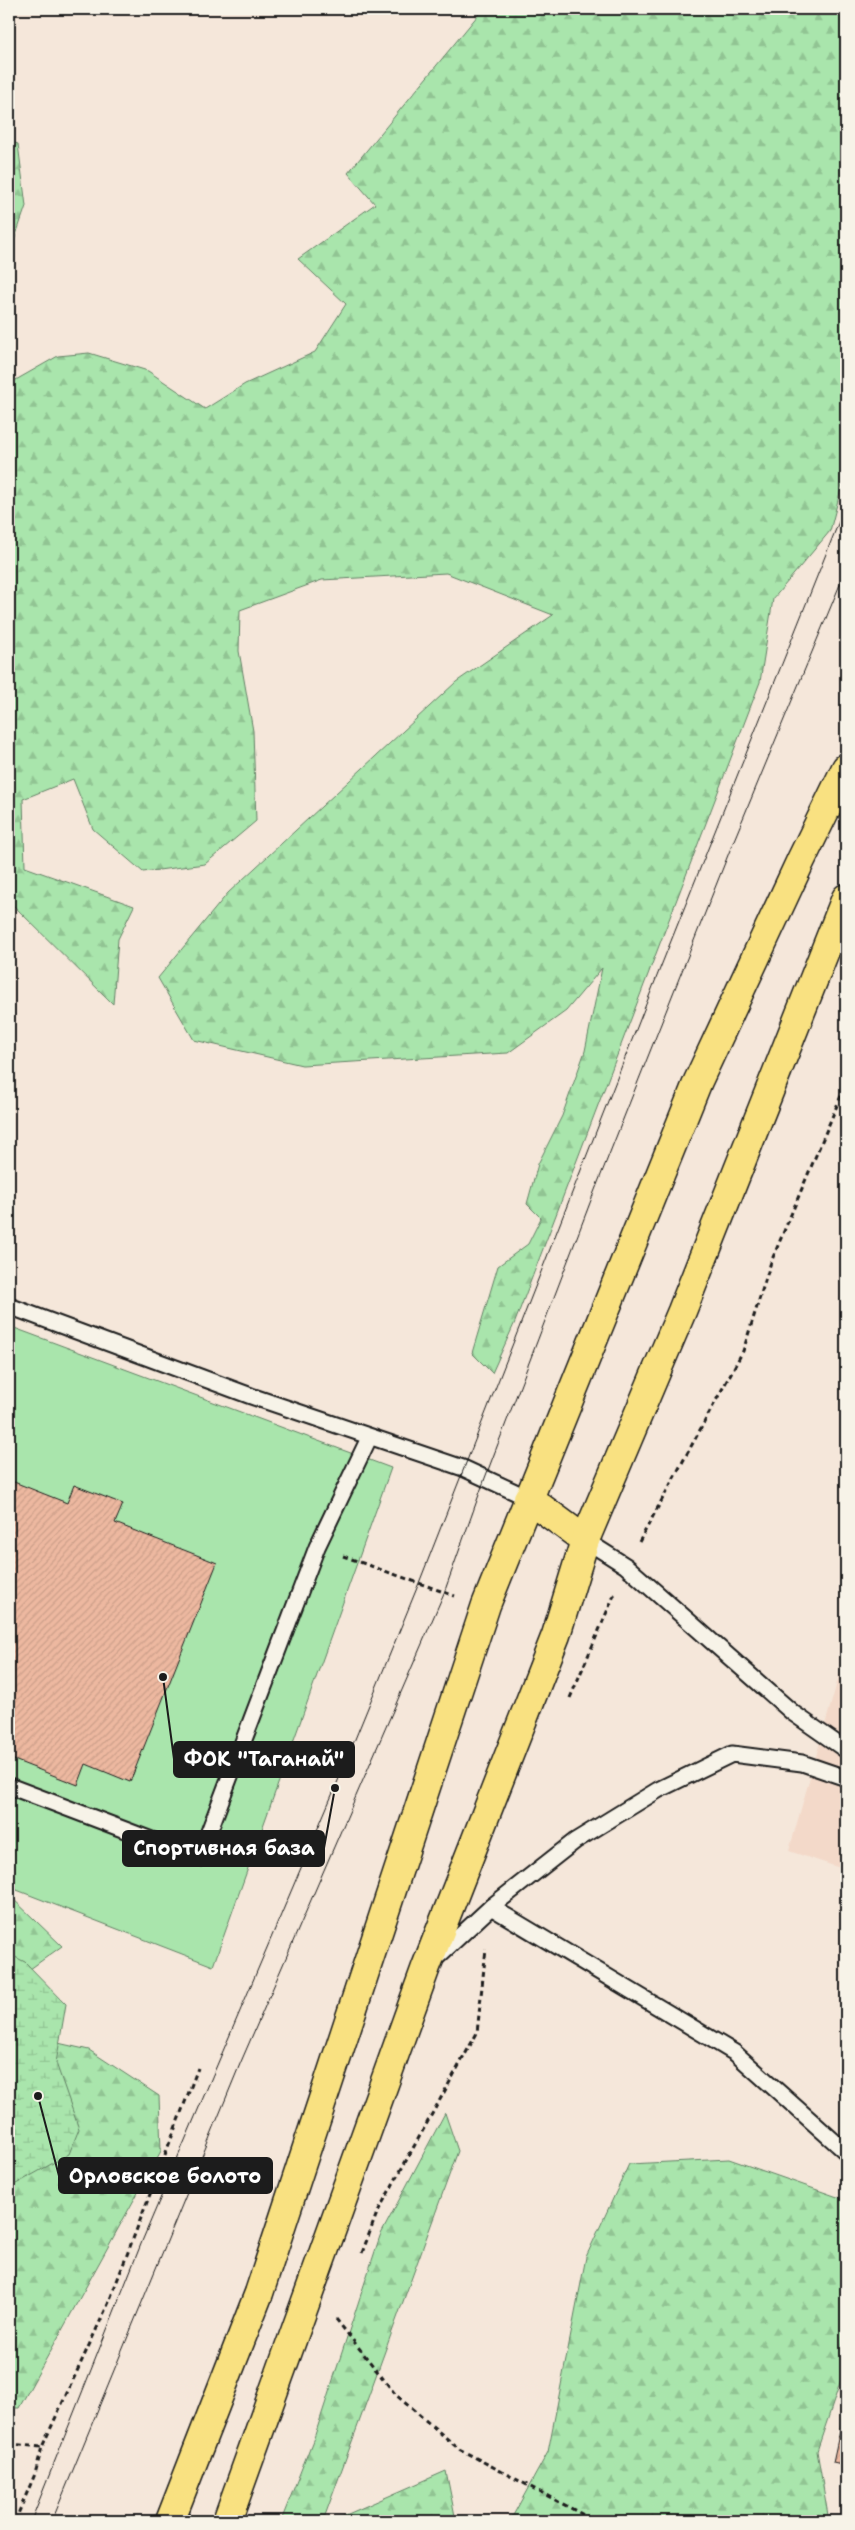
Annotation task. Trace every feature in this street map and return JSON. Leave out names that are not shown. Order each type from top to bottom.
[{"type":"main road","points":[[170,2521],[259,2292],[486,1605],[698,1081],[846,768]]},
{"type":"main road","points":[[227,2521],[426,1967],[556,1635],[585,1540],[682,1311],[846,898]]},
{"type":"main road","points":[[528,1498],[585,1540]]},
{"type":"lane","points":[[9,1306],[370,1438],[463,1468],[528,1498]]},
{"type":"lane","points":[[9,1786],[199,1858],[317,1547],[370,1438]]},
{"type":"lane","points":[[585,1540],[626,1566],[793,1713],[846,1750]]},
{"type":"lane","points":[[426,1967],[491,1907],[575,1841],[658,1790],[732,1754],[802,1763],[846,1778]]},
{"type":"lane","points":[[491,1907],[735,2053],[846,2152]]},
{"type":"path","points":[[360,2258],[378,2213],[477,2033]]},
{"type":"path","points":[[15,2521],[35,2474],[42,2447],[109,2302],[198,2068]]},
{"type":"path","points":[[332,2329],[339,2311]]},
{"type":"path","points":[[336,2320],[396,2395],[459,2449],[595,2521]]},
{"type":"path","points":[[9,2444],[42,2447]]},
{"type":"shaded area","points":[[846,1651],[846,1870],[789,1851]]},
{"type":"green space","points":[[483,9],[846,9],[844,477],[830,531],[773,599],[760,682],[515,1322],[492,1373],[472,1353],[498,1266],[528,1244],[541,1218],[527,1204],[538,1164],[562,1116],[585,1051],[602,968],[566,1011],[508,1053],[302,1065],[194,1040],[158,978],[228,893],[456,682],[553,615],[446,573],[322,580],[240,610],[239,651],[253,731],[256,821],[205,864],[143,872],[93,829],[73,779],[23,799],[25,867],[134,906],[118,939],[113,1004],[9,901],[9,381],[14,381],[58,356],[89,353],[148,371],[205,409],[245,384],[315,352],[346,304],[298,259],[375,204],[348,173]]},
{"type":"green space","points":[[9,141],[18,144],[26,206],[9,255]]},
{"type":"green space","points":[[9,1326],[391,1468],[213,1966],[9,1887]]},
{"type":"green space","points":[[9,1895],[62,1946],[19,1977],[9,1977]]},
{"type":"green space","points":[[9,1954],[25,1962],[66,2004],[56,2063],[79,2129],[69,2154],[9,2188]]},
{"type":"green space","points":[[9,2032],[89,2050],[159,2096],[161,2151],[19,2408],[9,2408]]},
{"type":"green space","points":[[445,2113],[458,2151],[323,2521],[281,2521],[315,2435],[380,2236]]},
{"type":"green space","points":[[729,2159],[846,2200],[846,2365],[817,2451],[829,2521],[510,2521],[548,2452],[586,2257],[629,2164]]},
{"type":"green space","points":[[446,2471],[456,2521],[332,2521]]},
{"type":"building","points":[[9,1480],[67,1503],[74,1485],[123,1504],[115,1523],[217,1563],[130,1782],[86,1764],[78,1785],[9,1758]]},
{"type":"building","points":[[846,2402],[846,2465],[833,2462]]},
{"type":"tram line","points":[[31,2521],[143,2239],[335,1788],[419,1583],[661,966],[846,504]]},
{"type":"tram line","points":[[52,2521],[240,2064],[444,1593],[485,1478],[593,1195],[732,845],[846,570]]},
{"type":"place","name":"ФОК \"Таганай\"","points":[[163,1677]]},
{"type":"place","name":"Спортивная база","points":[[335,1788]]},
{"type":"place","name":"Орловское болото","points":[[38,2096]]}]
